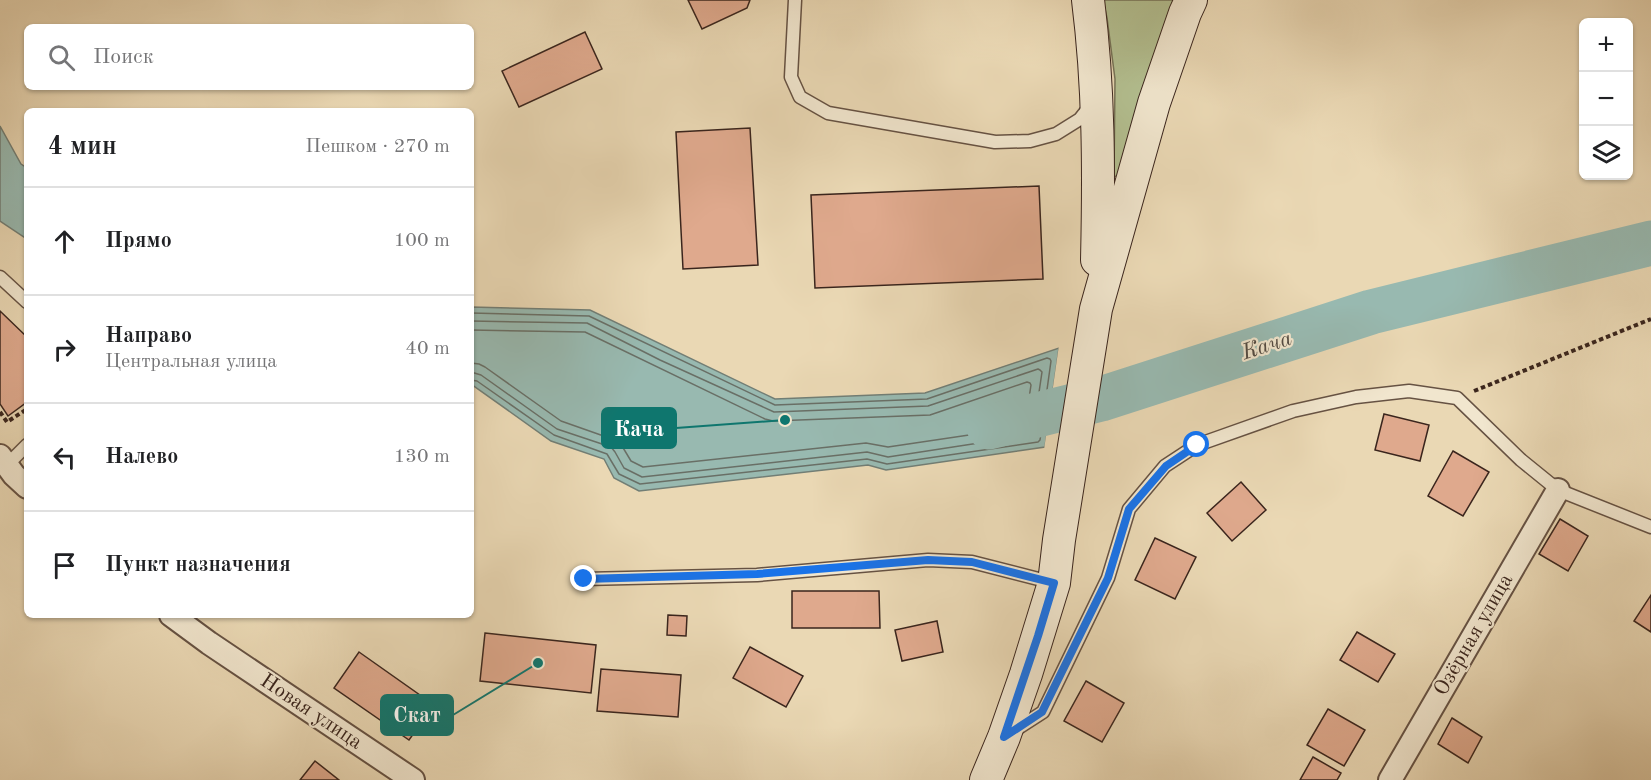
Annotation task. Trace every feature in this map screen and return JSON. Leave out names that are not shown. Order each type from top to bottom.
[{"type":"street","points":[[1088,0],[1094,44],[1097,97],[1099,187],[1096,309]]},
{"type":"street","points":[[986,780],[1004,737],[1054,583],[1096,309],[1154,103],[1191,0]]},
{"type":"street","name":"Озёрная улица","points":[[1390,780],[1558,490]]},
{"type":"street","name":"Новая улица","points":[[175,618],[412,780]]},
{"type":"lane","points":[[795,0],[791,77],[800,97],[828,113],[995,142],[1030,141],[1056,134],[1080,119],[1097,97]]},
{"type":"lane","points":[[0,277],[24,299]]},
{"type":"lane","points":[[1004,737],[1042,712],[1108,578],[1129,509],[1166,466],[1197,445],[1293,411],[1356,397],[1409,391],[1457,398],[1521,460],[1558,490],[1651,527]]},
{"type":"lane","points":[[10,471],[24,450]]},
{"type":"lane","points":[[584,579],[757,574],[928,560],[972,562],[1054,583]]},
{"type":"path","points":[[1457,398],[1651,319]]},
{"type":"path","points":[[0,412],[7,422],[24,411]]},
{"type":"green space","points":[[1103,0],[1178,0],[1119,177],[1114,176],[1115,79]]},
{"type":"water","points":[[0,126],[24,166],[24,237],[0,221]]},
{"type":"water","points":[[474,307],[590,310],[775,399],[925,393],[1059,348],[1045,447],[886,470],[868,465],[639,491],[614,478],[604,459],[551,441],[474,386]]},
{"type":"pier","points":[[1059,345],[1062,348],[1048,447],[1044,450]]},
{"type":"building","points":[[688,0],[750,0],[747,8],[702,29]]},
{"type":"building","points":[[585,32],[602,69],[519,107],[502,71]]},
{"type":"building","points":[[750,128],[758,265],[683,269],[676,132]]},
{"type":"building","points":[[1039,186],[1043,279],[815,288],[811,195]]},
{"type":"building","points":[[0,311],[24,334],[24,404],[8,416],[0,404]]},
{"type":"building","points":[[1384,414],[1429,425],[1420,461],[1375,450]]},
{"type":"building","points":[[1453,451],[1489,472],[1463,516],[1428,496]]},
{"type":"building","points":[[1241,482],[1266,510],[1232,541],[1207,513]]},
{"type":"building","points":[[1560,519],[1588,536],[1568,571],[1539,554]]},
{"type":"building","points":[[1155,538],[1196,557],[1175,599],[1135,580]]},
{"type":"building","points":[[792,591],[879,591],[880,628],[792,628]]},
{"type":"building","points":[[1651,595],[1651,632],[1634,621]]},
{"type":"building","points":[[668,615],[687,616],[686,636],[667,635]]},
{"type":"building","points":[[937,621],[943,652],[902,661],[895,630]]},
{"type":"building","points":[[1357,632],[1395,654],[1378,682],[1340,660]]},
{"type":"building","points":[[485,633],[596,645],[591,693],[480,681]]},
{"type":"building","points":[[750,647],[803,676],[786,707],[733,678]]},
{"type":"building","points":[[359,652],[434,705],[409,740],[334,688]]},
{"type":"building","points":[[601,669],[681,675],[678,717],[597,711]]},
{"type":"building","points":[[1086,681],[1124,703],[1102,742],[1064,721]]},
{"type":"building","points":[[1328,709],[1365,730],[1344,766],[1307,745]]},
{"type":"building","points":[[1452,718],[1482,737],[1468,763],[1438,744]]},
{"type":"building","points":[[1313,757],[1341,773],[1337,780],[1300,780]]},
{"type":"building","points":[[315,761],[339,780],[300,780]]},
{"type":"waterway","name":"Кача","points":[[989,427],[1101,399],[1371,312],[1651,243]]},
{"type":"place","name":"Кача","points":[[785,420]]},
{"type":"place","name":"Скат","points":[[538,663]]},
{"type":"route","points":[[584,579],[757,574],[928,560],[972,562],[1054,583],[1004,737],[1042,712],[1108,578],[1129,509],[1166,466],[1197,445]]}]
